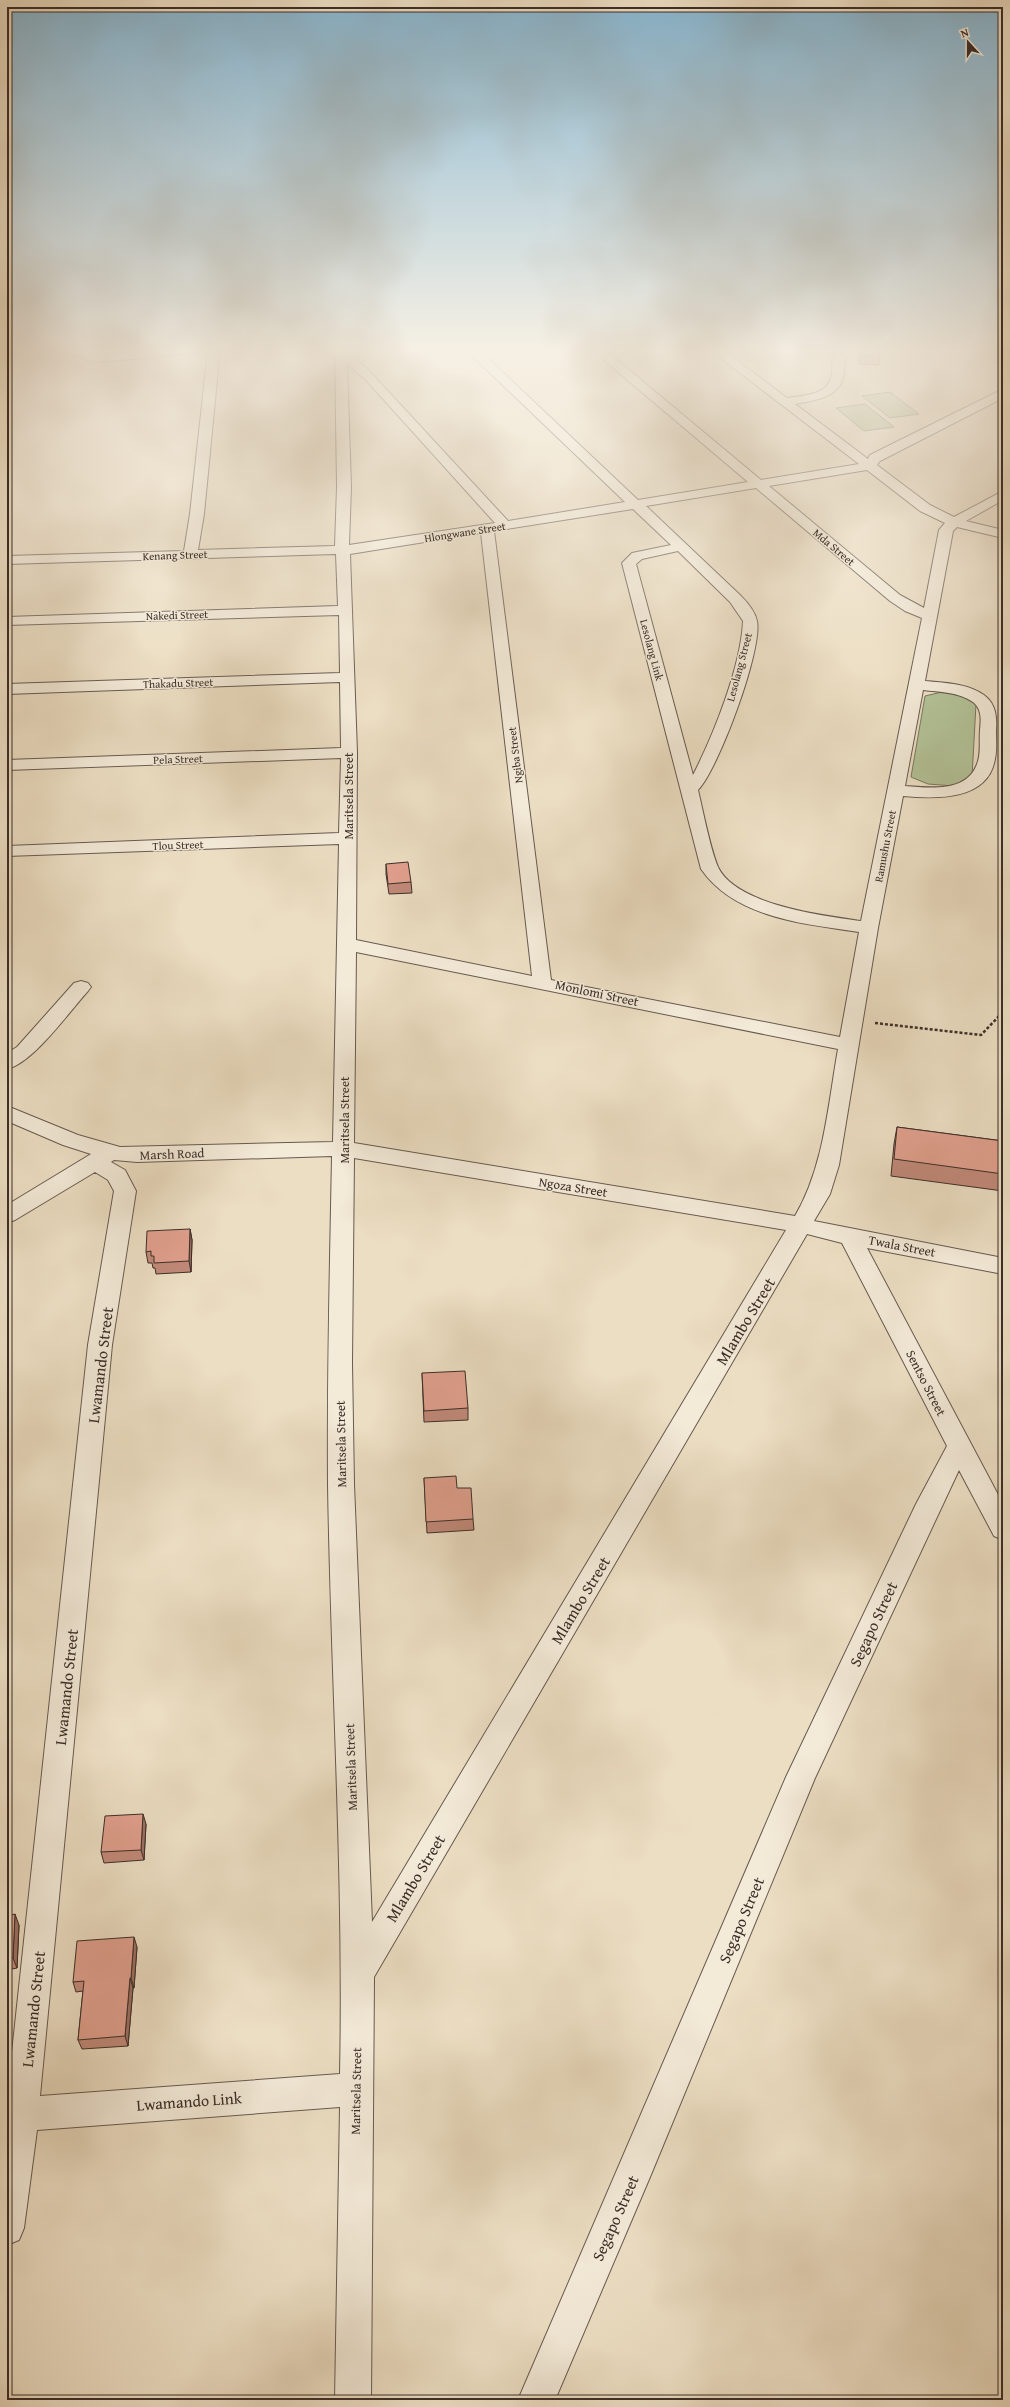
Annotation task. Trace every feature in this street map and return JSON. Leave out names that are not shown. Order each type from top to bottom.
[{"type":"street","points":[[190,555],[197,514],[202,461]]},
{"type":"street","name":"Maritsela Street","points":[[343,461],[344,550],[348,678],[348,838],[345,944],[344,1149],[340,1362],[341,1484],[358,1974],[353,2400]]},
{"type":"street","points":[[446,461],[504,525]]},
{"type":"street","name":"Lesolang Street","points":[[589,461],[679,547],[715,579],[745,612],[750,627],[734,692],[713,752],[699,779],[690,788]]},
{"type":"street","name":"Mda Street","points":[[731,461],[895,598],[910,608],[928,615]]},
{"type":"street","points":[[864,461],[925,508],[954,522],[1003,534]]},
{"type":"street","points":[[870,466],[873,461]]},
{"type":"street","name":"Hlongwane Street","points":[[344,550],[870,466]]},
{"type":"street","points":[[954,522],[1003,495]]},
{"type":"street","name":"Ramushu Street","points":[[801,1225],[819,1194],[828,1165],[869,928],[895,790],[917,685],[928,615],[946,530],[954,522]]},
{"type":"street","name":"Ngiba Street","points":[[487,528],[542,982]]},
{"type":"street","name":"Lesolang Link","points":[[679,547],[637,556],[629,564],[690,788]]},
{"type":"street","name":"Kenang Street","points":[[7,560],[344,550]]},
{"type":"street","name":"Nakedi Street","points":[[7,621],[346,610]]},
{"type":"street","name":"Thakadu Street","points":[[7,689],[348,678]]},
{"type":"street","points":[[895,790],[950,792],[965,788],[976,782],[987,761],[989,716],[980,700],[963,692],[917,685]]},
{"type":"street","name":"Pela Street","points":[[7,765],[348,753]]},
{"type":"street","points":[[690,788],[710,869],[723,884],[744,898],[763,906],[869,928]]},
{"type":"street","name":"Tlou Street","points":[[7,851],[348,838]]},
{"type":"street","name":"Monlomi Street","points":[[345,944],[542,982],[848,1045]]},
{"type":"street","points":[[7,1063],[24,1051],[81,987]]},
{"type":"street","name":"Marsh Road","points":[[7,1113],[82,1145],[102,1158],[137,1155],[344,1149]]},
{"type":"street","name":"Ngoza Street","points":[[344,1149],[801,1225]]},
{"type":"street","points":[[7,1215],[102,1158]]},
{"type":"street","name":"Lwamando Street","points":[[7,2228],[22,2114],[100,1345],[125,1191],[117,1175],[102,1158]]},
{"type":"street","name":"Twala Street","points":[[801,1225],[850,1237],[1003,1266]]},
{"type":"street","name":"Mlambo Street","points":[[358,1974],[801,1225]]},
{"type":"street","name":"Sentso Street","points":[[850,1237],[958,1446],[1003,1528]]},
{"type":"street","name":"Segapo Street","points":[[536,2400],[638,2165],[801,1777],[929,1504],[958,1446]]},
{"type":"street","name":"Lwamando Link","points":[[22,2114],[356,2089]]},
{"type":"path","points":[[853,1021],[981,1035],[1003,1012]]},
{"type":"green space","points":[[942,692],[959,695],[976,704],[972,777],[954,786],[928,784],[911,777],[925,696]]},
{"type":"building","points":[[408,862],[411,882],[388,884],[386,864]]},
{"type":"building","points":[[897,1127],[1003,1141],[1003,1174],[894,1159]]},
{"type":"building","points":[[190,1229],[189,1261],[154,1263],[154,1256],[151,1256],[151,1251],[146,1252],[147,1231]]},
{"type":"building","points":[[465,1371],[468,1408],[424,1411],[422,1373]]},
{"type":"building","points":[[456,1476],[457,1488],[471,1488],[473,1519],[426,1522],[424,1478]]},
{"type":"building","points":[[143,1814],[141,1850],[101,1852],[105,1816]]},
{"type":"building","points":[[15,1914],[13,1958],[7,1959],[7,1916]]},
{"type":"building","points":[[134,1937],[125,2036],[78,2040],[84,1981],[73,1982],[77,1941]]}]
